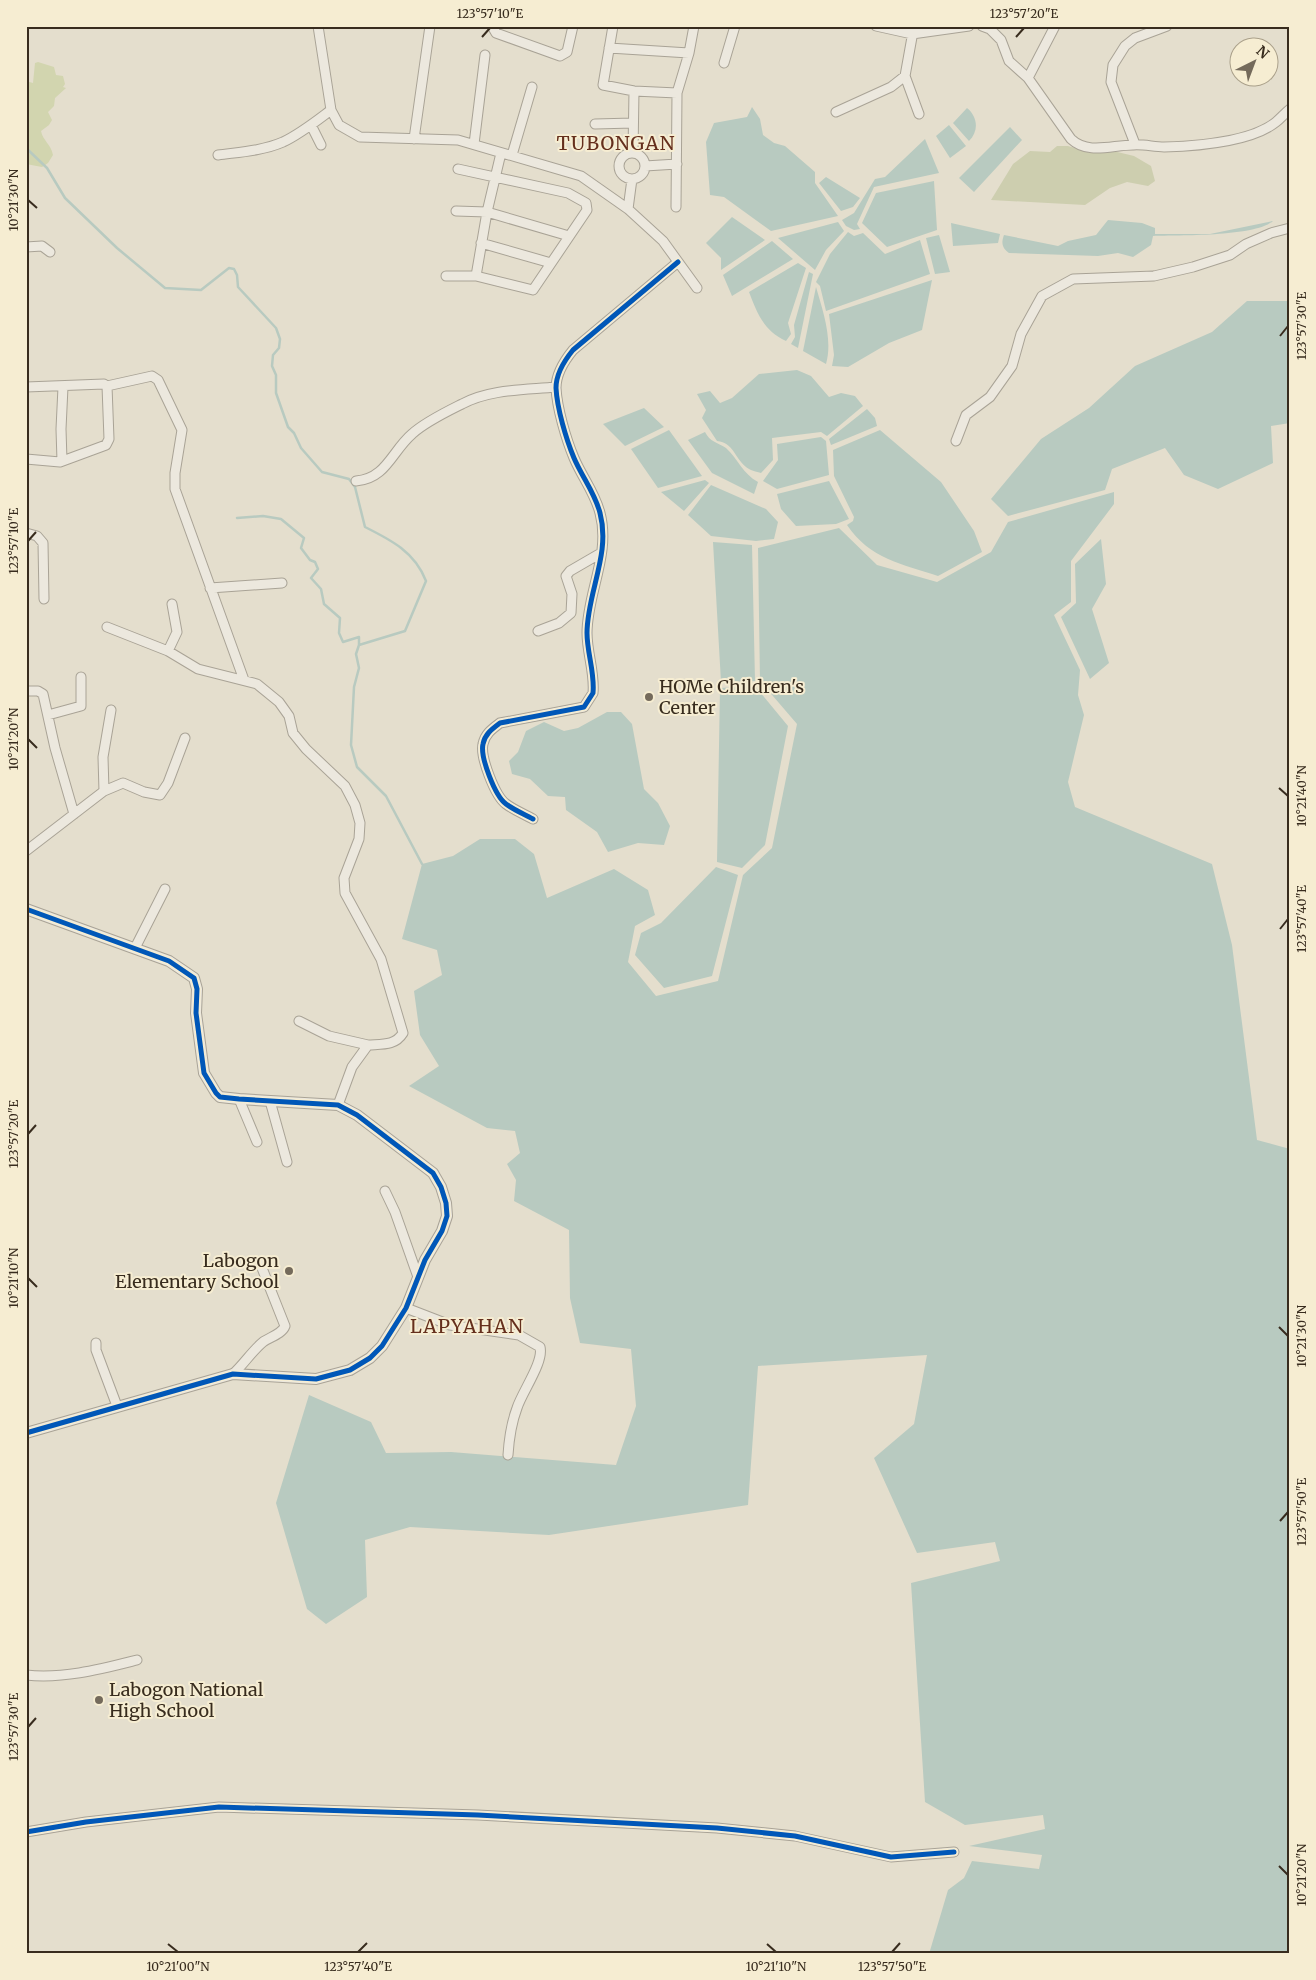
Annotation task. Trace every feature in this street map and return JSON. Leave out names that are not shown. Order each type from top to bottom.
[{"type":"street","points":[[318,26],[331,110],[339,125],[360,137],[438,139],[474,144],[581,176],[628,209],[663,241],[697,288]]},
{"type":"street","points":[[414,139],[430,26]]},
{"type":"street","points":[[492,26],[496,33],[560,56],[567,52],[573,26]]},
{"type":"street","points":[[613,26],[603,83],[604,87],[677,93]]},
{"type":"street","points":[[676,207],[677,93],[689,53],[694,26]]},
{"type":"street","points":[[724,63],[735,26]]},
{"type":"street","points":[[876,26],[913,30],[969,26]]},
{"type":"street","points":[[982,26],[990,29],[1001,40],[1009,61],[1028,78],[1066,133],[1079,146],[1087,149],[1134,144],[1162,147],[1211,143],[1262,130],[1275,123],[1290,109]]},
{"type":"street","points":[[1028,78],[1055,26]]},
{"type":"street","points":[[1134,144],[1111,82],[1113,65],[1125,46],[1135,38],[1167,26]]},
{"type":"street","points":[[913,30],[904,76],[919,114]]},
{"type":"street","points":[[609,48],[689,53]]},
{"type":"street","points":[[474,144],[485,55]]},
{"type":"street","points":[[836,112],[890,87],[904,76]]},
{"type":"street","points":[[512,155],[532,88]]},
{"type":"street","points":[[633,153],[634,90]]},
{"type":"street","points":[[218,155],[269,147],[288,139],[331,110]]},
{"type":"street","points":[[595,124],[633,123]]},
{"type":"street","points":[[311,125],[321,145]]},
{"type":"street","points":[[476,276],[487,212],[501,152]]},
{"type":"street","points":[[633,153],[644,160],[646,166],[644,173],[632,179],[626,177],[621,172],[619,165],[621,158],[633,153]]},
{"type":"street","points":[[646,166],[677,164]]},
{"type":"street","points":[[446,276],[476,276],[533,290],[587,210],[586,203],[568,193],[458,169]]},
{"type":"street","points":[[628,209],[632,179]]},
{"type":"street","points":[[456,211],[487,212],[569,236]]},
{"type":"street","points":[[956,441],[966,415],[990,397],[1012,366],[1021,334],[1042,296],[1073,279],[1154,276],[1194,267],[1230,254],[1246,244],[1271,233],[1290,228]]},
{"type":"street","points":[[481,243],[551,263]]},
{"type":"street","points":[[26,247],[42,246],[50,252]]},
{"type":"street","points":[[533,819],[504,803],[483,758],[482,745],[490,730],[500,724],[584,707],[590,700],[594,687],[587,632],[602,553],[601,514],[593,494],[574,459],[564,428],[556,387],[563,363],[573,350],[678,262]]},
{"type":"street","points":[[26,387],[104,384],[107,386],[152,376],[158,380],[182,430],[175,473],[176,489],[244,680]]},
{"type":"street","points":[[26,459],[50,462],[62,461],[108,442],[107,386]]},
{"type":"street","points":[[62,461],[60,429],[63,387]]},
{"type":"street","points":[[356,481],[372,479],[379,474],[413,432],[472,399],[502,392],[556,387]]},
{"type":"street","points":[[26,533],[37,536],[42,543],[44,599]]},
{"type":"street","points":[[538,631],[559,623],[571,614],[572,594],[566,576],[570,571],[602,553]]},
{"type":"street","points":[[210,588],[282,583]]},
{"type":"street","points":[[168,651],[177,632],[172,604]]},
{"type":"street","points":[[107,627],[168,651],[198,669],[257,684],[279,702],[289,716],[293,733],[306,749],[345,786],[355,805],[360,824],[359,839],[344,878],[345,893],[381,959],[403,1033],[398,1041],[391,1044],[368,1045],[329,1036],[299,1021]]},
{"type":"street","points":[[48,715],[81,706],[81,677]]},
{"type":"street","points":[[26,691],[41,692],[74,814]]},
{"type":"street","points":[[104,791],[104,757],[111,710]]},
{"type":"street","points":[[26,852],[104,791],[123,783],[144,792],[160,795],[168,783],[185,738]]},
{"type":"street","points":[[135,948],[165,889]]},
{"type":"street","points":[[26,909],[169,961],[194,978],[197,989],[196,1013],[204,1074],[220,1097],[338,1105],[357,1115],[432,1173],[441,1188],[446,1203],[447,1216],[442,1231],[418,1277],[406,1308],[382,1346],[370,1358],[350,1370],[316,1379],[233,1374],[26,1433]]},
{"type":"street","points":[[338,1105],[352,1067],[368,1045]]},
{"type":"street","points":[[239,1099],[257,1142]]},
{"type":"street","points":[[270,1101],[287,1162]]},
{"type":"street","points":[[385,1191],[418,1277]]},
{"type":"street","points":[[233,1374],[249,1360],[260,1345],[283,1331],[285,1326],[260,1264]]},
{"type":"street","points":[[406,1308],[450,1325],[519,1335],[540,1347],[542,1352],[538,1363],[517,1408],[510,1434],[508,1455]]},
{"type":"street","points":[[96,1344],[96,1350],[117,1406]]},
{"type":"street","points":[[26,1675],[58,1676],[137,1660]]},
{"type":"street","points":[[26,1832],[86,1822],[219,1807],[478,1815],[717,1828],[795,1836],[891,1857],[954,1852]]},
{"type":"green space","points":[[38,62],[54,67],[56,75],[63,76],[65,84],[63,87],[66,88],[55,98],[54,106],[48,112],[52,120],[41,131],[53,155],[48,163],[42,167],[26,164],[26,81],[33,83],[35,63]]},
{"type":"green space","points":[[1057,146],[1068,146],[1091,153],[1109,150],[1134,156],[1151,166],[1155,181],[1148,186],[1127,182],[1110,188],[1085,205],[991,200],[1013,164],[1030,151],[1050,152]]},
{"type":"shaded area","points":[[752,107],[760,119],[763,135],[774,143],[785,146],[815,172],[815,183],[838,216],[771,231],[724,197],[710,195],[706,142],[714,123],[747,117]]},
{"type":"shaded area","points":[[967,108],[971,112],[976,124],[976,129],[969,141],[953,123]]},
{"type":"shaded area","points":[[949,125],[966,146],[950,158],[936,136]]},
{"type":"shaded area","points":[[1010,127],[1022,140],[974,192],[959,178]]},
{"type":"shaded area","points":[[925,139],[939,173],[874,187],[857,224],[860,229],[854,230],[846,226],[842,220],[854,213],[875,179],[885,177]]},
{"type":"shaded area","points":[[826,177],[860,198],[853,207],[841,211],[819,183]]},
{"type":"shaded area","points":[[934,181],[937,230],[887,247],[862,223],[876,193]]},
{"type":"shaded area","points":[[732,217],[765,240],[721,270],[721,258],[706,243]]},
{"type":"shaded area","points":[[1108,220],[1142,223],[1155,228],[1155,234],[1210,234],[1273,221],[1264,226],[1234,233],[1198,235],[1153,236],[1151,245],[1133,257],[1118,253],[1098,256],[1009,253],[1003,245],[1004,235],[1058,246],[1068,241],[1096,235]]},
{"type":"shaded area","points":[[838,222],[844,231],[826,250],[815,270],[778,238]]},
{"type":"shaded area","points":[[951,223],[1000,234],[998,243],[953,246]]},
{"type":"shaded area","points":[[848,232],[854,236],[863,233],[885,254],[920,240],[930,274],[826,311],[820,286],[816,282],[830,254]]},
{"type":"shaded area","points":[[939,235],[950,272],[935,274],[926,238]]},
{"type":"shaded area","points":[[772,241],[793,259],[732,296],[723,275]]},
{"type":"shaded area","points":[[798,263],[806,268],[788,323],[791,334],[786,341],[772,332],[762,321],[749,292]]},
{"type":"shaded area","points":[[809,272],[813,274],[798,348],[791,344],[795,337],[794,325]]},
{"type":"shaded area","points":[[932,280],[922,330],[889,343],[848,367],[832,366],[834,355],[829,314]]},
{"type":"shaded area","points":[[816,287],[828,335],[826,364],[803,351]]},
{"type":"shaded area","points":[[1247,301],[1290,301],[1290,423],[1271,426],[1273,463],[1218,489],[1184,475],[1165,448],[1112,469],[1105,490],[1008,516],[991,499],[1041,439],[1089,408],[1135,366],[1212,332]]},
{"type":"shaded area","points":[[797,370],[811,376],[829,397],[841,393],[855,396],[863,406],[827,436],[821,432],[772,438],[773,460],[761,473],[749,469],[727,444],[717,441],[702,418],[706,410],[697,394],[710,391],[720,403],[732,398],[759,374]]},
{"type":"shaded area","points":[[644,408],[664,427],[625,446],[603,424]]},
{"type":"shaded area","points":[[867,409],[875,418],[877,426],[831,445],[829,439]]},
{"type":"shaded area","points":[[669,430],[702,476],[658,488],[631,449]]},
{"type":"shaded area","points":[[880,430],[941,482],[974,531],[982,552],[938,576],[888,559],[866,546],[856,536],[847,525],[853,521],[854,517],[834,476],[833,450]]},
{"type":"shaded area","points":[[705,432],[711,440],[726,448],[744,471],[758,482],[754,494],[712,473],[688,440]]},
{"type":"shaded area","points":[[821,437],[826,441],[829,475],[777,489],[763,481],[778,460],[777,444]]},
{"type":"shaded area","points":[[705,480],[709,483],[684,511],[661,492]]},
{"type":"shaded area","points":[[829,481],[849,519],[836,524],[796,526],[781,509],[777,494]]},
{"type":"shaded area","points":[[711,485],[766,509],[778,522],[774,539],[756,541],[711,536],[688,515]]},
{"type":"shaded area","points":[[1114,492],[1114,504],[1071,561],[1071,602],[1054,615],[1080,670],[1078,695],[1084,715],[1068,782],[1075,807],[1212,864],[1232,945],[1257,1140],[1290,1149],[1290,1954],[929,1954],[948,1890],[964,1878],[972,1861],[1039,1869],[1042,1855],[969,1846],[1045,1829],[1043,1815],[965,1825],[925,1802],[911,1583],[1000,1561],[995,1542],[917,1553],[874,1458],[914,1424],[927,1355],[758,1366],[748,1505],[549,1535],[410,1527],[365,1540],[367,1597],[326,1624],[307,1609],[276,1503],[309,1395],[371,1422],[386,1453],[451,1452],[616,1465],[636,1406],[631,1349],[580,1343],[570,1298],[569,1230],[514,1201],[516,1180],[507,1164],[520,1153],[515,1131],[487,1128],[409,1086],[439,1066],[420,1035],[414,991],[442,975],[437,950],[402,939],[422,864],[453,856],[480,839],[515,839],[534,854],[547,898],[614,869],[648,890],[655,915],[635,926],[628,962],[656,996],[718,981],[743,875],[772,848],[797,724],[760,681],[758,548],[839,528],[877,565],[937,582],[991,552],[1008,522]]},
{"type":"shaded area","points":[[1101,539],[1106,584],[1092,609],[1109,663],[1090,679],[1061,617],[1076,603],[1075,564]]},
{"type":"shaded area","points":[[713,542],[752,545],[755,681],[721,682]]},
{"type":"shaded area","points":[[755,686],[788,726],[765,845],[742,868],[717,862],[720,688]]},
{"type":"shaded area","points":[[607,712],[621,712],[632,724],[644,789],[658,803],[670,826],[664,845],[638,843],[608,852],[597,832],[566,810],[565,797],[548,796],[530,779],[512,774],[509,761],[518,752],[526,731],[544,722],[564,731],[578,728]]},
{"type":"shaded area","points":[[716,867],[738,875],[712,976],[664,988],[635,955],[641,933],[661,923]]},
{"type":"waterway","points":[[26,148],[47,168],[65,198],[117,248],[165,288],[201,290],[229,268],[234,269],[237,275],[238,287],[276,328],[280,339],[279,348],[273,355],[272,366],[276,375],[276,393],[288,427],[294,433],[301,448],[322,472],[349,479],[355,487],[365,527],[401,548],[421,571],[426,581],[405,631],[359,645],[356,654],[359,668],[354,687],[351,745],[357,767],[386,796],[422,864]]},
{"type":"waterway","points":[[237,518],[263,516],[281,519],[304,538],[301,548],[310,560],[315,562],[318,569],[311,578],[321,589],[324,604],[340,618],[339,633],[343,642],[359,637],[359,645]]},
{"type":"cycle path","points":[[533,819],[506,804],[497,793],[486,767],[483,750],[484,740],[500,723],[584,707],[593,693],[587,633],[588,618],[603,543],[603,528],[598,506],[574,458],[562,423],[556,388],[557,378],[573,350],[678,262]]},
{"type":"cycle path","points":[[26,909],[169,961],[194,978],[197,989],[196,1013],[204,1073],[220,1097],[338,1105],[357,1115],[433,1173],[441,1187],[446,1203],[447,1216],[442,1231],[425,1260],[406,1308],[382,1346],[370,1358],[350,1370],[316,1379],[233,1374],[26,1433]]},
{"type":"cycle path","points":[[26,1832],[86,1822],[219,1807],[478,1815],[717,1828],[795,1836],[891,1857],[954,1852]]},
{"type":"place","name":"HOMe Children's Center","points":[[649,697]]},
{"type":"place","name":"Labogon Elementary School","points":[[289,1271]]},
{"type":"place","name":"Labogon National High School","points":[[99,1700]]},
{"type":"district","name":"TUBONGAN","points":[[616,143]]},
{"type":"district","name":"LAPYAHAN","points":[[467,1326]]}]
